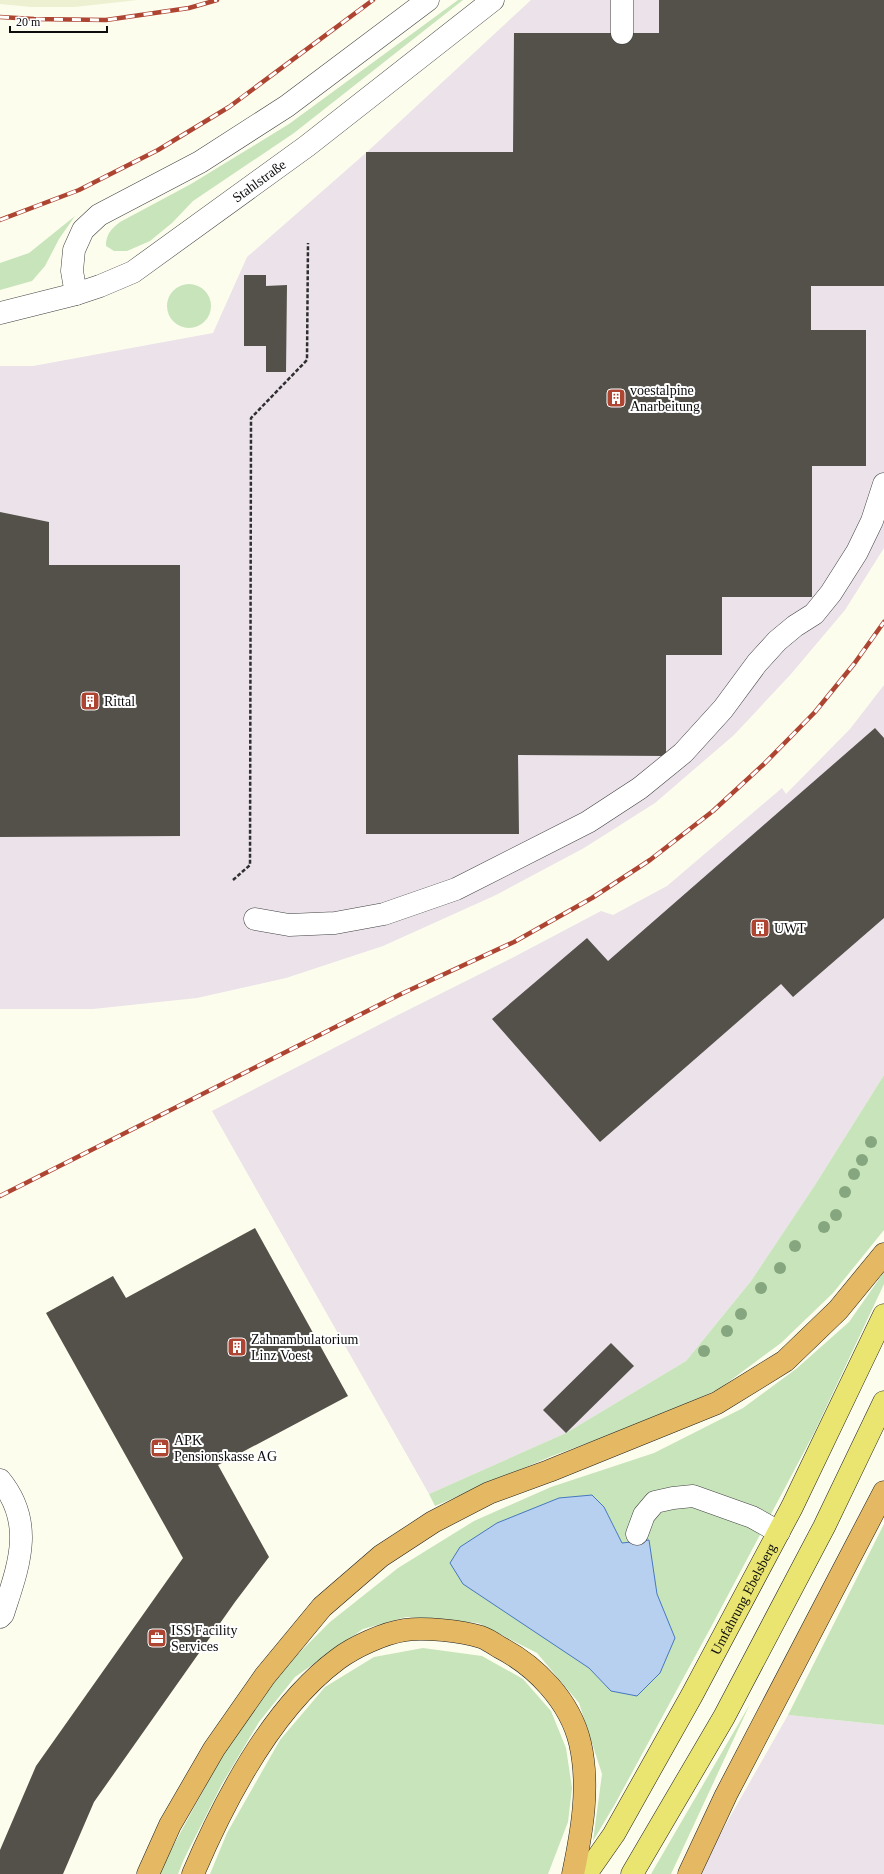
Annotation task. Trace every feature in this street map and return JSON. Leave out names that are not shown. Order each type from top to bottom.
[{"type":"highway","points":[[148,1874],[170,1825],[214,1749],[265,1676],[322,1607],[381,1556],[433,1522],[489,1493],[549,1471],[718,1403],[785,1360],[838,1310],[884,1254]]},
{"type":"highway","points":[[689,1874],[726,1795],[884,1492]]},
{"type":"highway","points":[[194,1874],[209,1836],[245,1771],[280,1715],[309,1683],[339,1658],[370,1641],[405,1630],[442,1630],[481,1637],[515,1655],[543,1679],[565,1707],[580,1741],[585,1775],[584,1814],[573,1874]]},
{"type":"main road","name":"Umfahrung Ebelsberg","points":[[586,1874],[614,1834],[680,1716],[779,1532],[884,1316]]},
{"type":"main road","points":[[632,1874],[724,1717],[824,1527],[884,1402]]},
{"type":"street","points":[[76,294],[72,271],[74,250],[82,230],[99,215],[200,162],[287,106],[428,0]]},
{"type":"street","name":"Stahlstraße","points":[[0,312],[76,294],[133,272],[173,245],[307,146],[493,0]]},
{"type":"street","points":[[622,0],[622,33]]},
{"type":"street","points":[[255,919],[289,925],[335,923],[384,914],[406,907],[456,889],[588,822],[640,788],[683,753],[723,710],[757,663],[777,641],[795,626],[814,614],[831,593],[856,552],[872,521],[884,484]]},
{"type":"street","points":[[0,1480],[8,1489],[22,1528],[22,1550],[18,1569],[1,1618]]},
{"type":"street","points":[[637,1534],[644,1515],[655,1502],[693,1496],[752,1518],[779,1532]]},
{"type":"street","points":[[0,1583],[18,1569]]},
{"type":"path","points":[[233,880],[250,866],[251,418],[308,360],[308,242]]},
{"type":"shaded area","points":[[531,0],[884,0],[884,548],[845,610],[791,674],[734,735],[655,803],[584,848],[496,895],[383,946],[286,978],[197,998],[93,1009],[0,1009],[0,366],[33,366],[213,333],[247,257],[367,152]]},
{"type":"shaded area","points":[[884,685],[884,1075],[815,1185],[751,1281],[686,1361],[566,1433],[429,1494],[212,1111],[601,911],[613,915],[667,886],[782,788],[786,794],[850,729]]},
{"type":"shaded area","points":[[788,1715],[884,1725],[884,1874],[702,1874],[718,1838]]},
{"type":"green space","points":[[0,0],[138,0],[75,7],[31,7],[0,4]]},
{"type":"green space","points":[[458,0],[463,0],[294,133],[193,201],[172,223],[150,241],[127,251],[114,251],[106,246],[107,238],[110,232],[120,222],[191,184],[289,124]]},
{"type":"green space","points":[[75,216],[59,239],[45,266],[32,281],[0,290],[0,263],[29,253]]},
{"type":"green space","points":[[189,284],[201,288],[207,294],[211,306],[207,318],[201,324],[189,328],[177,324],[171,318],[167,306],[171,294],[177,288]]},
{"type":"green space","points":[[884,1075],[884,1230],[833,1293],[781,1343],[719,1389],[645,1422],[552,1456],[435,1506],[429,1494],[566,1433],[686,1361],[751,1281],[815,1185]]},
{"type":"green space","points":[[884,1272],[884,1284],[814,1433],[711,1627],[615,1804],[593,1841],[602,1774],[579,1703],[537,1653],[478,1623],[406,1617],[363,1629],[295,1677],[259,1722],[222,1784],[178,1874],[158,1874],[223,1754],[260,1697],[299,1653],[330,1622],[398,1568],[474,1521],[551,1487],[654,1453],[743,1408],[796,1369],[849,1322]],"holes":[[[604,1507],[622,1543],[649,1540],[657,1594],[675,1638],[611,1691],[589,1668]]]},
{"type":"green space","points":[[884,1524],[884,1725],[788,1715]]},
{"type":"green space","points":[[423,1648],[482,1656],[523,1679],[551,1711],[566,1748],[572,1788],[568,1822],[548,1874],[210,1874],[227,1833],[280,1740],[325,1687],[374,1657]]},
{"type":"green space","points":[[750,1704],[671,1874],[651,1874]]},
{"type":"water","points":[[592,1495],[604,1507],[622,1543],[649,1540],[657,1594],[675,1638],[660,1673],[637,1696],[611,1691],[589,1668],[463,1584],[450,1563],[460,1547],[497,1523],[559,1498]]},
{"type":"building","name":"voestalpine Anarbeitung","points":[[659,0],[884,0],[884,286],[811,286],[811,330],[866,330],[866,466],[812,466],[812,597],[722,597],[722,655],[666,655],[666,756],[518,755],[519,834],[366,834],[366,152],[513,152],[514,33],[659,33]]},
{"type":"building","points":[[244,275],[266,275],[266,286],[287,285],[286,372],[266,372],[266,346],[244,346]]},
{"type":"building","name":"Rittal","points":[[0,512],[49,522],[49,565],[180,565],[180,836],[0,837]]},
{"type":"building","name":"UWT","points":[[875,728],[884,738],[884,918],[793,997],[781,984],[600,1142],[492,1019],[587,938],[608,961]]},
{"type":"building","points":[[255,1228],[348,1396],[218,1465],[269,1557],[235,1602],[94,1802],[63,1874],[0,1874],[0,1850],[36,1766],[183,1558],[46,1313],[113,1276],[126,1298]]},
{"type":"building","points":[[611,1343],[634,1366],[566,1433],[543,1410]]},
{"type":"railway","points":[[0,17],[106,20],[189,8],[217,0]]},
{"type":"railway","points":[[0,220],[79,190],[158,150],[229,107],[373,0]]},
{"type":"railway","points":[[0,1196],[401,994],[514,942],[592,898],[650,860],[713,811],[764,764],[815,712],[854,664],[884,622]]},
{"type":"place","name":"voestalpine Anarbeitung","points":[[616,398]]},
{"type":"place","name":"Rittal","points":[[90,701]]},
{"type":"place","name":"UWT","points":[[760,928]]},
{"type":"place","name":"Zahnambulatorium Linz Voest","points":[[237,1347]]},
{"type":"place","name":"APK Pensionskasse AG","points":[[160,1448]]},
{"type":"place","name":"ISS Facility Services","points":[[157,1638]]}]
